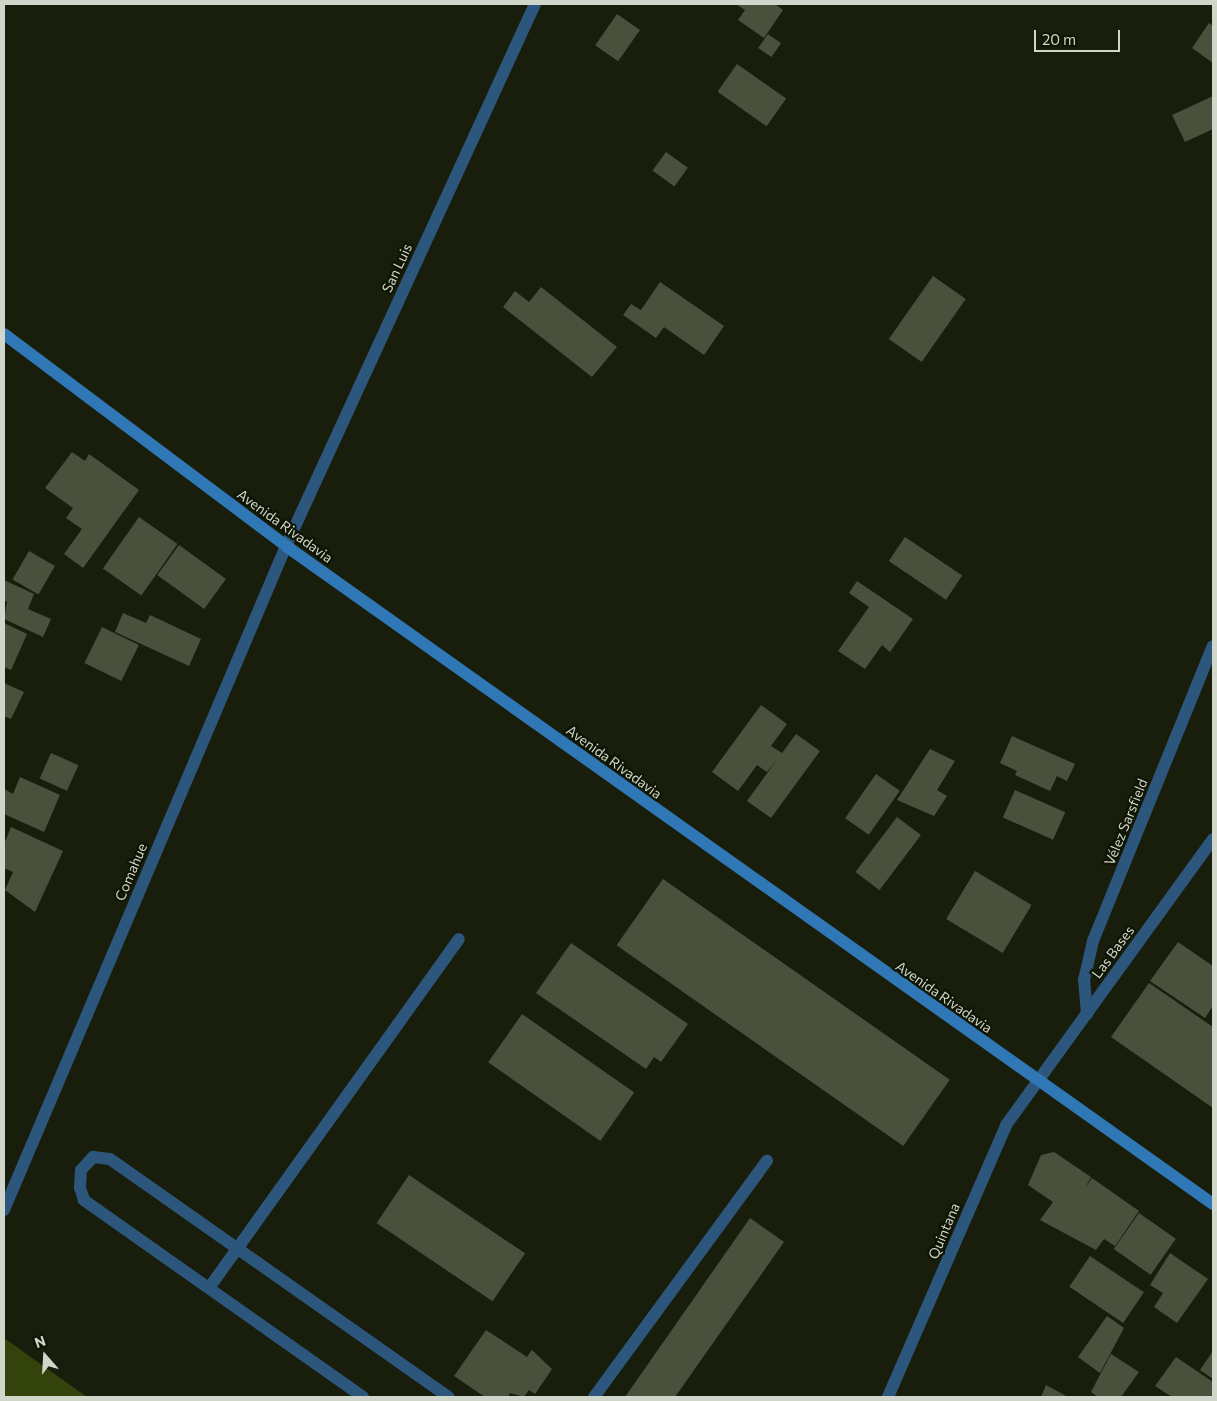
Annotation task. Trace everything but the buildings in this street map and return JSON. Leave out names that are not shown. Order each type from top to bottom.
[{"type":"main road","name":"Avenida Rivadavia","points":[[5,339],[286,546],[1038,1082],[1213,1204]]},
{"type":"street","name":"San Luis","points":[[286,546],[535,4]]},
{"type":"street","name":"Comahue","points":[[4,1210],[286,546]]},
{"type":"street","name":"Vélez Sarsfield","points":[[1087,1014],[1084,980],[1093,941],[1213,646]]},
{"type":"street","name":"Las Bases","points":[[1038,1082],[1213,839]]},
{"type":"street","points":[[209,1288],[459,939]]},
{"type":"street","name":"Quintana","points":[[888,1397],[1006,1126],[1038,1082]]},
{"type":"street","points":[[363,1397],[84,1200],[80,1188],[81,1170],[93,1157],[110,1159],[449,1397]]},
{"type":"street","points":[[594,1397],[767,1161]]},
{"type":"green space","points":[[4,1338],[87,1397],[4,1397]]}]
